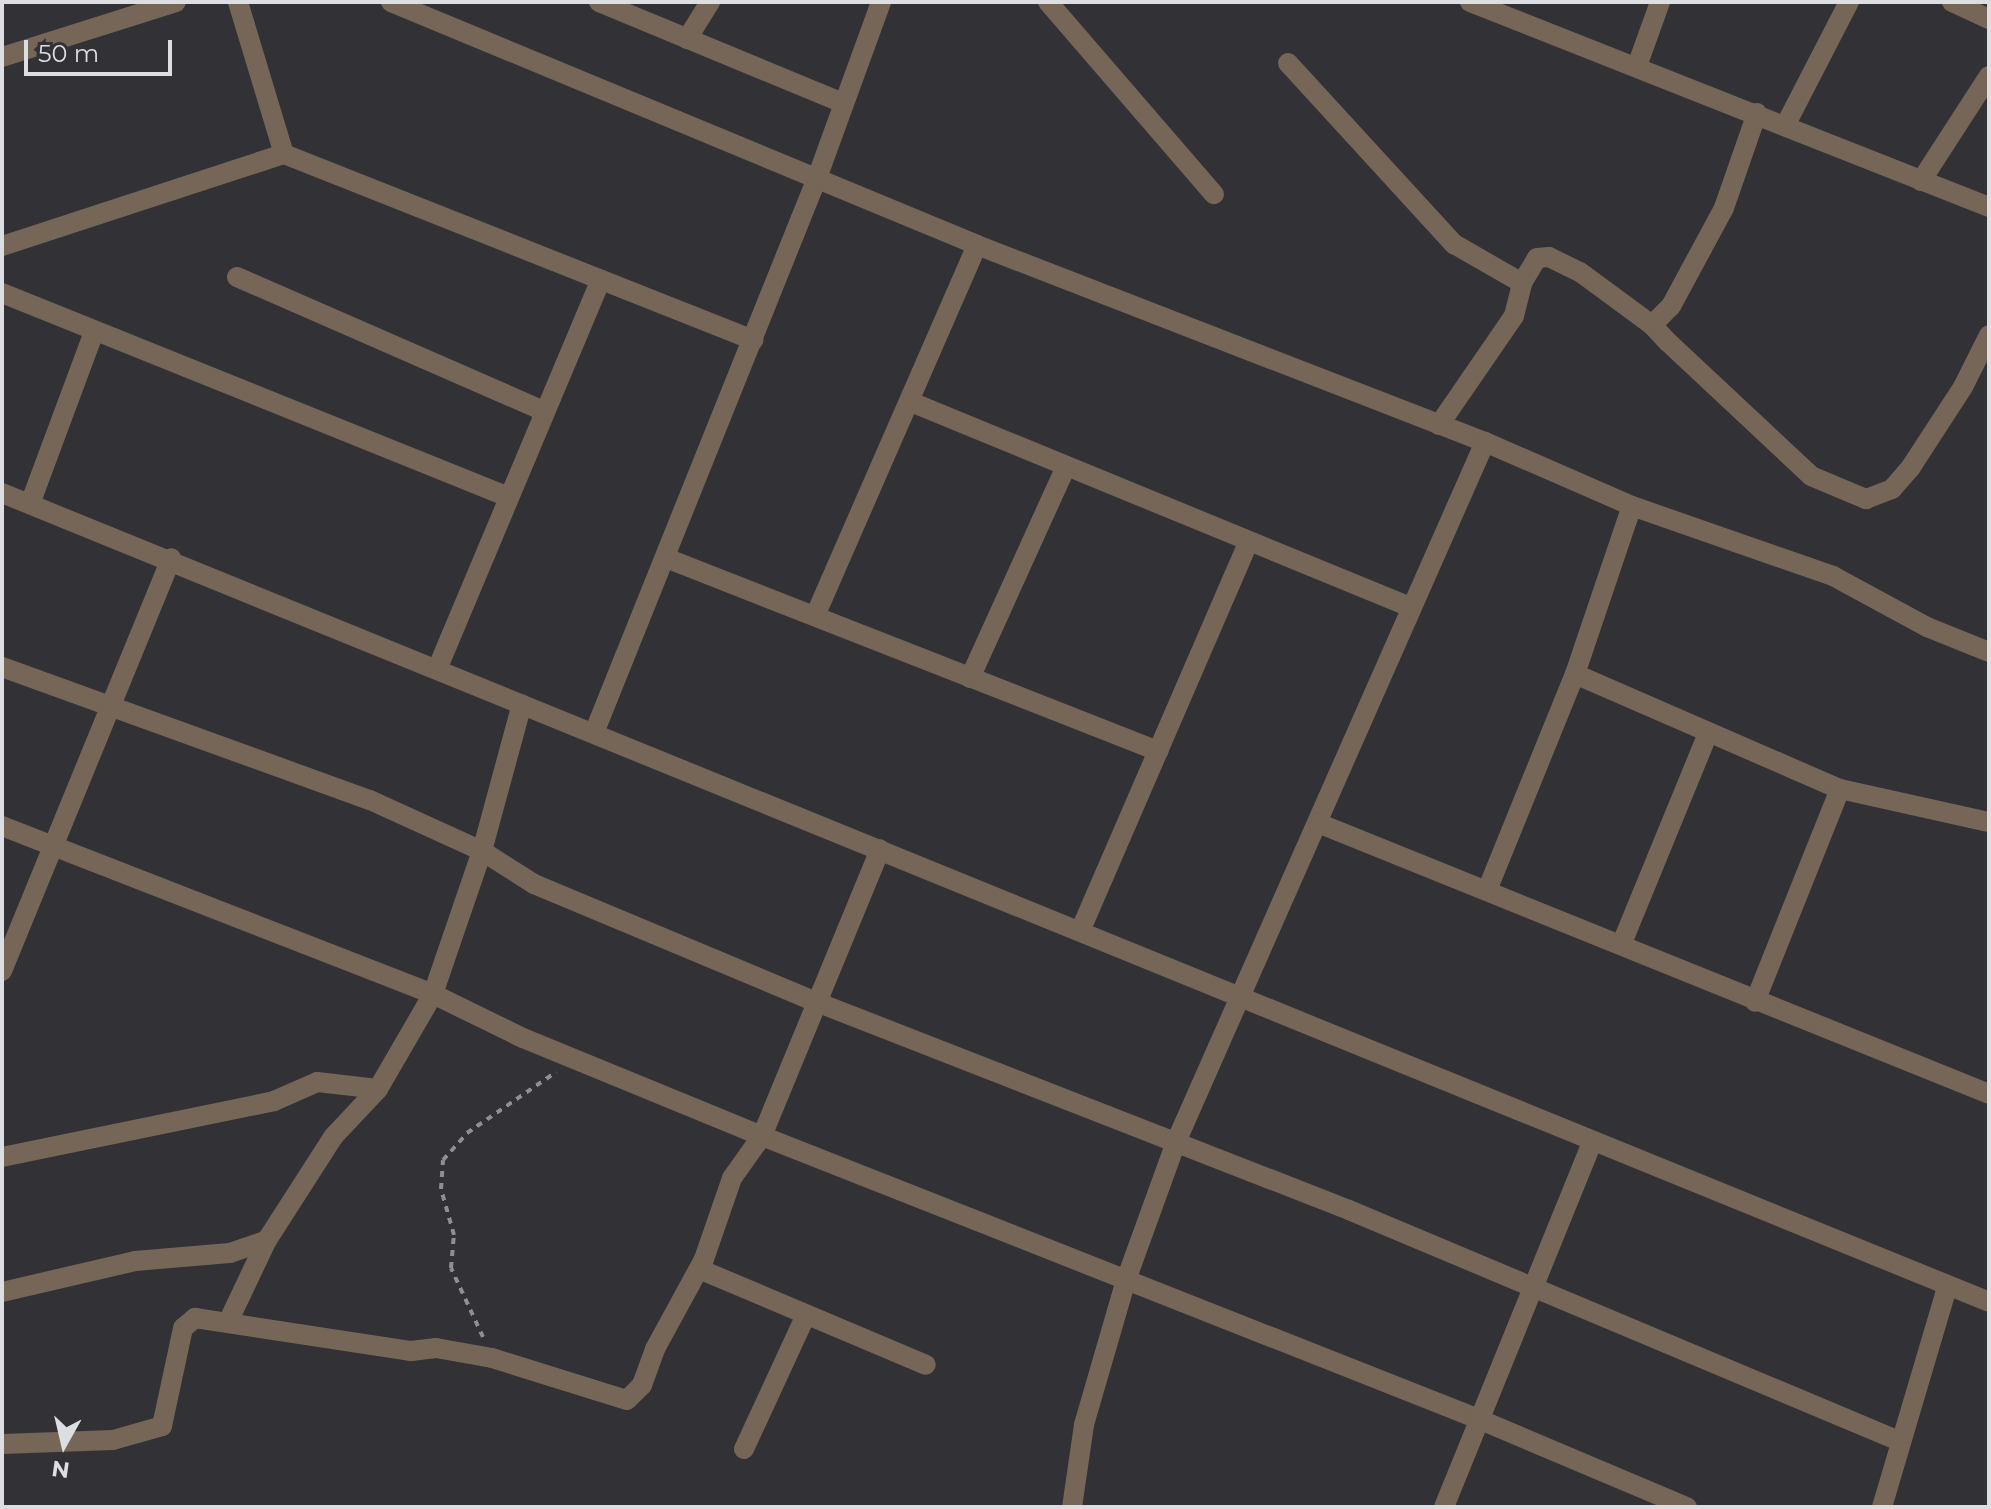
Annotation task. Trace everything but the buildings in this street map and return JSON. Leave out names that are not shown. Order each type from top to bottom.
[{"type":"street","points":[[2,57],[132,7],[176,2]]},
{"type":"street","points":[[238,2],[284,154]]},
{"type":"street","points":[[391,2],[432,10],[977,245],[1485,442],[1632,506],[1833,576],[1927,627],[1989,652]]},
{"type":"street","points":[[599,2],[843,103]]},
{"type":"street","points":[[687,39],[710,2]]},
{"type":"street","points":[[594,733],[817,178],[881,2]]},
{"type":"street","points":[[1048,2],[1214,194]]},
{"type":"street","points":[[1470,2],[1786,124],[1989,207]]},
{"type":"street","points":[[1637,66],[1660,2]]},
{"type":"street","points":[[1786,124],[1849,2]]},
{"type":"street","points":[[1952,2],[1989,19]]},
{"type":"street","points":[[1288,63],[1454,244],[1522,283]]},
{"type":"street","points":[[1921,181],[1989,76]]},
{"type":"street","points":[[1652,325],[1671,306],[1724,208],[1757,113]]},
{"type":"street","points":[[2,246],[284,154],[753,340]]},
{"type":"street","points":[[815,616],[977,245]]},
{"type":"street","points":[[1439,425],[1514,316],[1522,283],[1537,258],[1549,257],[1580,272],[1652,325],[1811,476],[1866,499],[1892,489],[1911,467],[1963,387],[1989,335]]},
{"type":"street","points":[[237,277],[544,411]]},
{"type":"street","points":[[438,667],[506,496],[601,280]]},
{"type":"street","points":[[2,293],[506,496]]},
{"type":"street","points":[[30,504],[94,332]]},
{"type":"street","points":[[911,402],[1065,469],[1410,607]]},
{"type":"street","points":[[1072,1507],[1084,1425],[1126,1280],[1176,1142],[1238,994],[1318,823],[1410,607],[1485,442]]},
{"type":"street","points":[[970,678],[1065,469]]},
{"type":"street","points":[[2,493],[171,558],[522,704],[1081,929],[1947,1288],[1989,1302]]},
{"type":"street","points":[[1488,888],[1575,674],[1632,506]]},
{"type":"street","points":[[1081,929],[1248,544]]},
{"type":"street","points":[[2,971],[7,941],[55,847],[171,558]]},
{"type":"street","points":[[666,558],[1158,751]]},
{"type":"street","points":[[2,667],[108,709],[370,800],[482,851],[534,884],[819,1003],[1176,1142],[1899,1441]]},
{"type":"street","points":[[1575,674],[1840,789],[1989,822]]},
{"type":"street","points":[[228,1322],[267,1240],[333,1137],[378,1089],[433,994],[482,851],[522,704]]},
{"type":"street","points":[[1622,943],[1708,733]]},
{"type":"street","points":[[1755,1002],[1840,789]]},
{"type":"street","points":[[1318,823],[1488,888],[1755,1002],[1989,1094]]},
{"type":"street","points":[[2,826],[433,994],[579,1060],[762,1136],[1476,1418],[1687,1507]]},
{"type":"street","points":[[2,1444],[113,1440],[157,1429],[165,1419],[183,1328],[195,1318],[342,1342],[492,1358],[627,1400],[642,1385],[655,1349],[699,1269],[732,1178],[762,1136],[880,849]]},
{"type":"street","points":[[2,1157],[274,1101],[317,1082],[378,1089]]},
{"type":"street","points":[[1444,1507],[1476,1418],[1533,1289],[1592,1142]]},
{"type":"street","points":[[2,1292],[135,1261],[230,1253],[267,1240]]},
{"type":"street","points":[[699,1269],[926,1365]]},
{"type":"street","points":[[1882,1507],[1899,1441],[1947,1288]]},
{"type":"street","points":[[744,1449],[806,1315]]},
{"type":"path","points":[[492,1358],[451,1268],[454,1235],[441,1189],[443,1160],[467,1133],[540,1080],[579,1060]]}]
